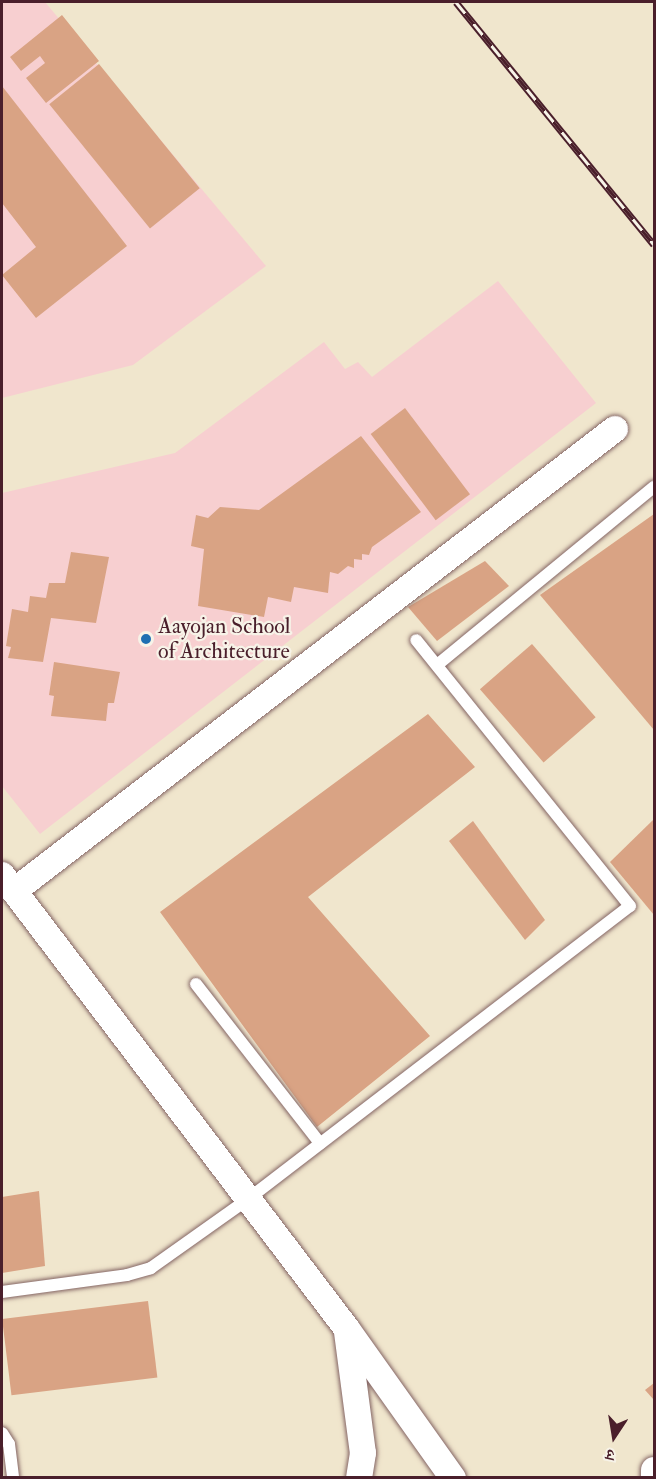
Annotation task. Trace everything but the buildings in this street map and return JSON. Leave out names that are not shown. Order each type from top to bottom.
[{"type":"street","points":[[453,1478],[347,1329],[8,883],[615,429]]},
{"type":"street","points":[[347,1329],[363,1453],[359,1478]]},
{"type":"street","points":[[654,1470],[654,1478]]},
{"type":"lane","points":[[437,665],[654,487]]},
{"type":"lane","points":[[2,1292],[127,1275],[151,1268],[248,1199],[630,906],[416,640]]},
{"type":"lane","points":[[196,984],[320,1143]]},
{"type":"lane","points":[[2,1433],[9,1444],[13,1478]]},
{"type":"shaded area","points":[[2,2],[45,2],[266,266],[133,365],[2,398]]},
{"type":"shaded area","name":"Aayojan School of Architecture","points":[[498,281],[596,403],[40,834],[2,786],[2,493],[175,453],[324,342],[345,369],[358,362],[372,377]]},
{"type":"railway","points":[[456,2],[654,245]]},
{"type":"place","name":"Aayojan School of Architecture","points":[[146,639]]}]
